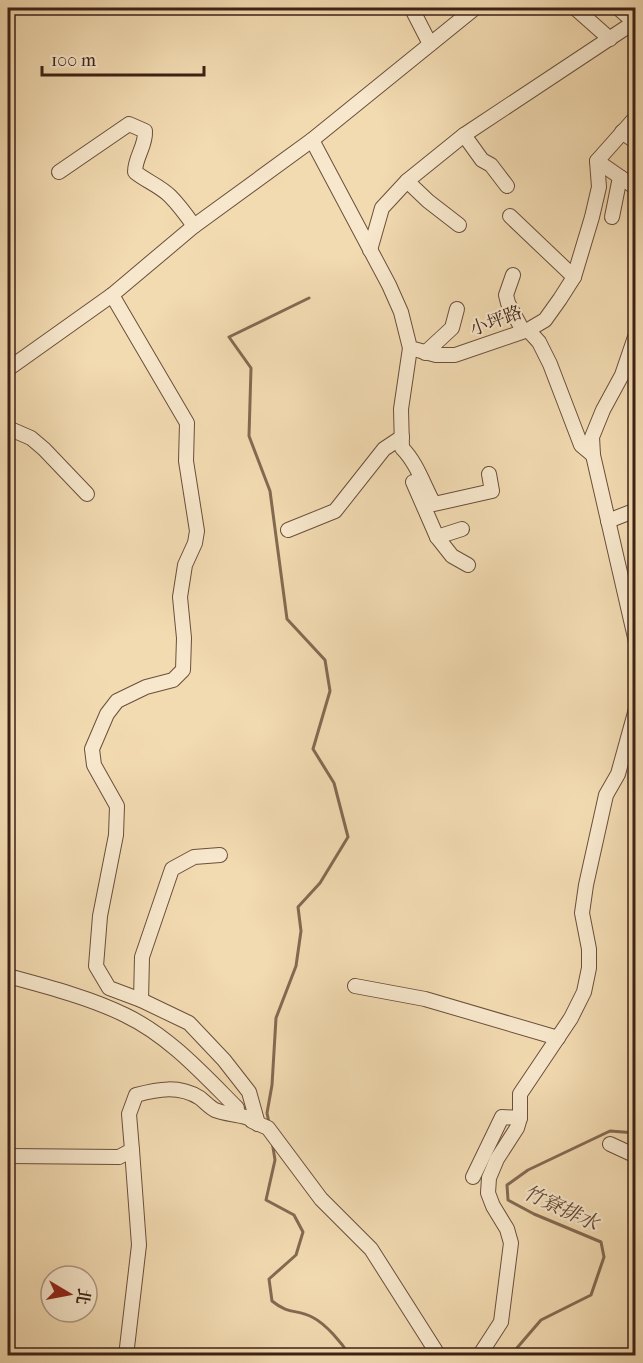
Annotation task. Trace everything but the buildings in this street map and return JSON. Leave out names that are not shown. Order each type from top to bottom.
[{"type":"street","points":[[8,369],[112,295],[195,226],[312,140],[475,8]]},
{"type":"street","points":[[575,8],[610,39]]},
{"type":"street","points":[[370,250],[382,208],[407,181],[464,135],[635,22],[618,8]]},
{"type":"street","points":[[412,9],[430,44]]},
{"type":"street","points":[[636,117],[597,161],[636,188]]},
{"type":"street","points":[[59,172],[129,124],[145,131],[146,140],[135,166],[135,172],[170,196],[195,226]]},
{"type":"street","points":[[622,132],[636,142]]},
{"type":"street","points":[[464,135],[482,160],[491,165],[507,186]]},
{"type":"street","points":[[312,140],[401,312],[410,348],[401,409],[402,443],[426,513],[437,537],[452,556],[468,565]]},
{"type":"street","name":"小坪路","points":[[410,348],[424,353],[455,355],[525,331],[545,320],[574,277],[599,187],[597,161]]},
{"type":"street","points":[[612,218],[620,177]]},
{"type":"street","points":[[407,181],[459,225]]},
{"type":"street","points":[[510,216],[574,277]]},
{"type":"street","points":[[513,275],[506,295],[508,303],[525,331],[539,342],[550,364],[581,445],[593,455]]},
{"type":"street","points":[[112,295],[187,423],[186,461],[196,531],[195,543],[185,565],[180,597],[184,638],[183,670],[173,680],[146,687],[117,701],[107,714],[92,749],[94,765],[117,806],[116,835],[100,916],[96,966],[109,988],[141,1000],[189,1023],[224,1060],[249,1092],[259,1124]]},
{"type":"street","points":[[424,353],[452,328],[457,309]]},
{"type":"street","points":[[636,333],[622,375],[603,410],[592,437],[593,455],[636,642]]},
{"type":"street","points":[[8,428],[31,438],[87,494]]},
{"type":"street","points":[[402,443],[434,504],[492,491],[489,474]]},
{"type":"street","points":[[288,530],[335,511],[384,449],[402,443]]},
{"type":"street","points":[[609,521],[636,510]]},
{"type":"street","points":[[437,537],[462,529]]},
{"type":"street","points":[[480,1356],[501,1322],[511,1243],[507,1229],[488,1193],[489,1178],[497,1159],[517,1128],[520,1118],[520,1094],[571,1018],[584,992],[589,968],[589,949],[582,913],[586,885],[606,795],[618,774],[636,709]]},
{"type":"street","points":[[141,1000],[142,957],[172,870],[194,857],[220,855]]},
{"type":"street","points":[[8,976],[59,990],[125,1015],[174,1047],[237,1107]]},
{"type":"street","points":[[355,986],[425,999],[558,1038]]},
{"type":"street","points":[[126,1356],[139,1245],[129,1114],[136,1095],[158,1088],[174,1089],[198,1097],[212,1109],[234,1115],[249,1116],[277,1140],[321,1199],[371,1249],[439,1356]]},
{"type":"street","points":[[473,1177],[502,1117],[520,1118]]},
{"type":"street","points":[[610,1144],[636,1156]]},
{"type":"street","points":[[8,1156],[119,1157],[132,1150]]},
{"type":"waterway","points":[[269,1123],[267,1113],[272,1085],[276,1018],[296,966],[301,931],[298,907],[320,883],[348,837],[334,783],[313,749],[330,691],[325,660],[287,619],[270,491],[249,436],[251,368],[229,337],[309,298]]},
{"type":"waterway","name":"竹寮排水","points":[[510,1356],[541,1320],[591,1295],[604,1257],[601,1242],[534,1214],[508,1200],[507,1185],[528,1170],[610,1131],[636,1133]]},
{"type":"waterway","points":[[272,1141],[275,1160],[266,1200],[294,1215],[303,1232],[296,1255],[269,1279],[272,1301],[283,1308],[307,1315],[323,1324],[350,1356]]}]
